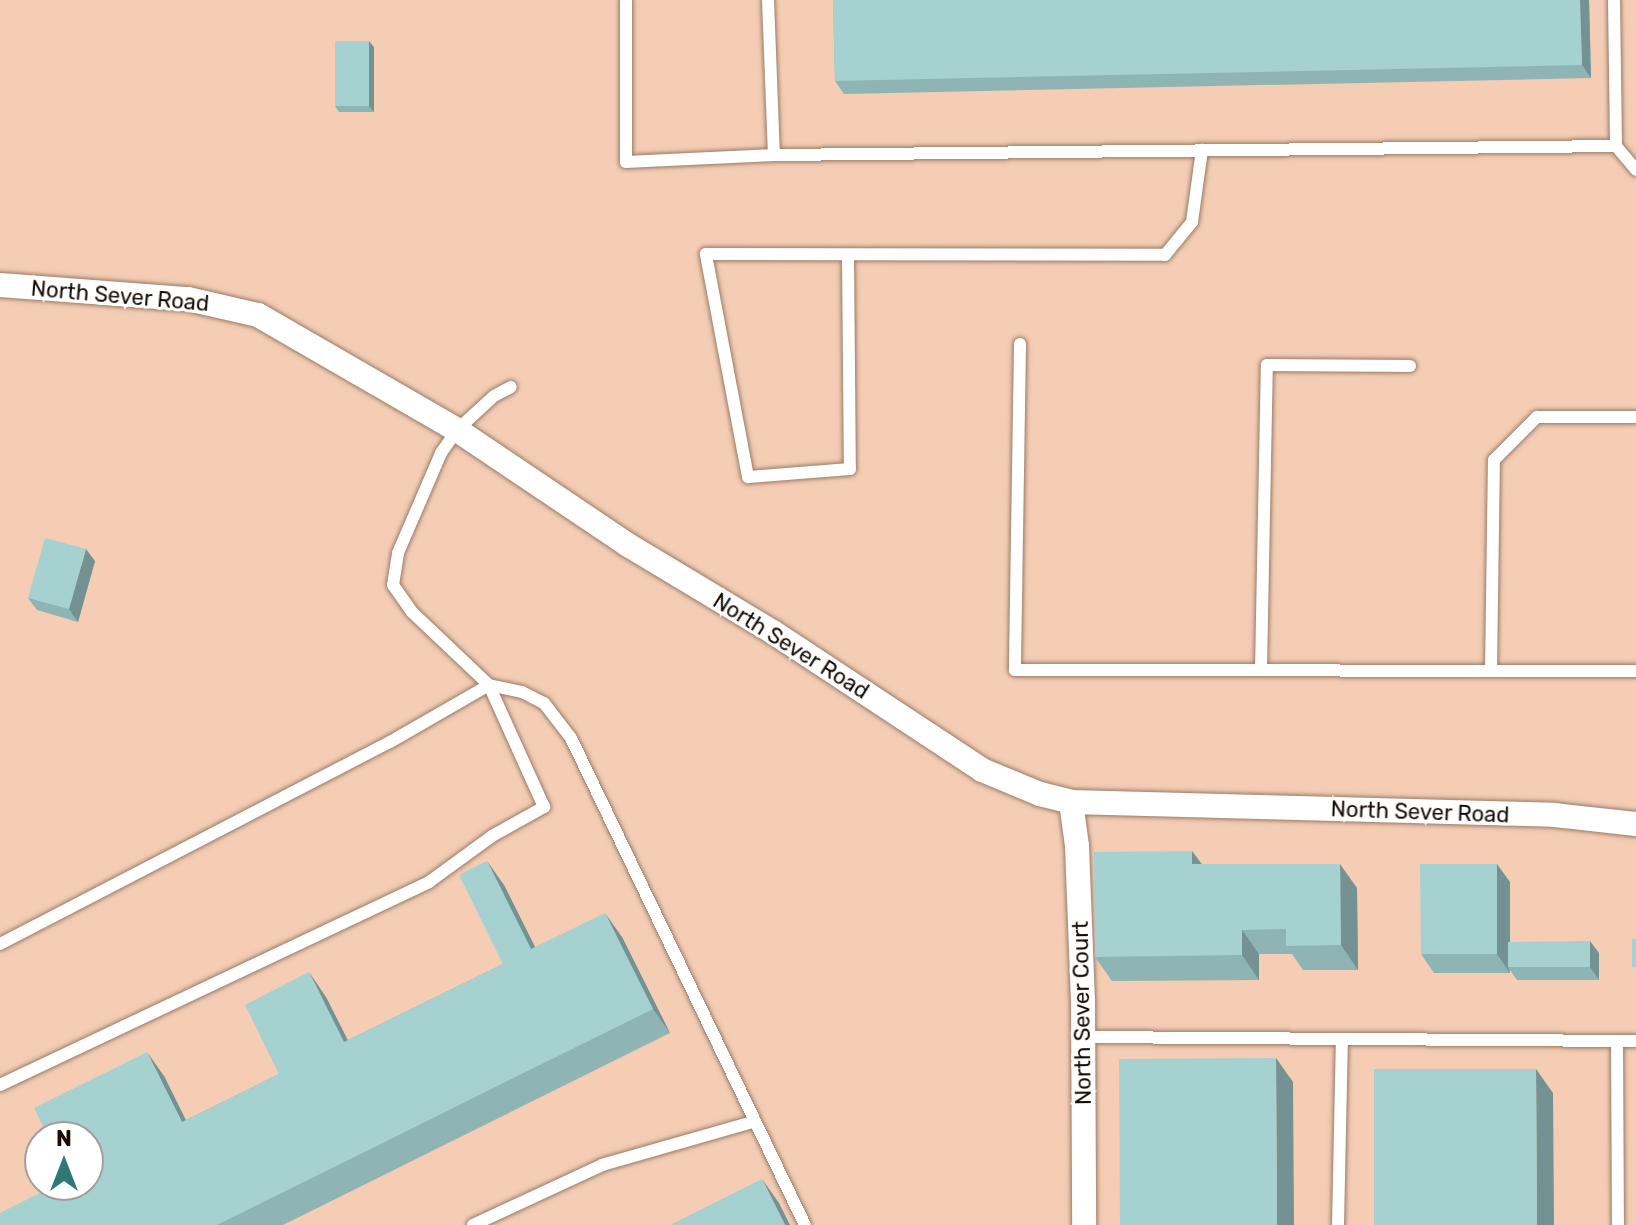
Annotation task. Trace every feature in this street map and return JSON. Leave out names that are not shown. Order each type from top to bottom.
[{"type":"street","name":"North Sever Road","points":[[0,285],[188,299],[258,315],[457,430],[628,545],[773,632],[982,770],[1013,785],[1071,802],[1554,815],[1636,824]]},
{"type":"street","name":"North Sever Court","points":[[1071,802],[1077,846],[1084,1037],[1084,1225]]},
{"type":"lane","points":[[626,0],[626,162],[774,155],[1616,146]]},
{"type":"lane","points":[[768,0],[774,155]]},
{"type":"lane","points":[[1614,0],[1616,146],[1636,170]]},
{"type":"lane","points":[[848,255],[850,469],[748,477],[706,254],[1165,255],[1192,222],[1202,150]]},
{"type":"lane","points":[[1020,344],[1015,670],[1636,671]]},
{"type":"lane","points":[[1261,670],[1267,365],[1410,366]]},
{"type":"lane","points":[[0,1085],[429,882],[492,836],[544,807],[489,685],[412,612],[393,585],[398,553],[441,453],[457,430],[494,396],[511,387]]},
{"type":"lane","points":[[1491,671],[1494,460],[1537,417],[1636,417]]},
{"type":"lane","points":[[0,944],[390,742],[489,685],[522,692],[544,703],[571,738],[805,1225]]},
{"type":"lane","points":[[1084,1037],[1636,1041]]},
{"type":"lane","points":[[1338,1225],[1342,1039]]},
{"type":"lane","points":[[1617,1041],[1618,1225]]},
{"type":"lane","points":[[473,1225],[602,1165],[753,1122]]},
{"type":"shaded area","points":[[0,0],[1636,0],[1636,1225],[0,1225]]},
{"type":"building","points":[[833,0],[1580,0],[1582,65],[835,81]]},
{"type":"building","points":[[335,41],[369,41],[369,106],[335,106]]},
{"type":"building","points":[[45,538],[86,549],[69,609],[28,598]]},
{"type":"building","points":[[1192,851],[1192,864],[1340,864],[1341,945],[1286,946],[1286,929],[1242,930],[1242,955],[1095,957],[1094,852]]},
{"type":"building","points":[[487,861],[531,949],[605,913],[653,1009],[217,1225],[0,1225],[0,1213],[24,1201],[104,1201],[104,1121],[40,1121],[34,1108],[147,1052],[182,1122],[279,1074],[245,1005],[309,972],[344,1042],[503,964],[459,875]]},
{"type":"building","points":[[1420,864],[1497,864],[1497,954],[1421,954]]},
{"type":"building","points":[[1632,939],[1636,939],[1636,967],[1632,967]]},
{"type":"building","points":[[1590,941],[1590,967],[1508,967],[1508,942]]},
{"type":"building","points":[[1276,1058],[1277,1225],[1120,1225],[1119,1059]]},
{"type":"building","points":[[1374,1069],[1536,1069],[1537,1225],[1374,1225]]},
{"type":"building","points":[[762,1179],[785,1225],[670,1225]]}]
